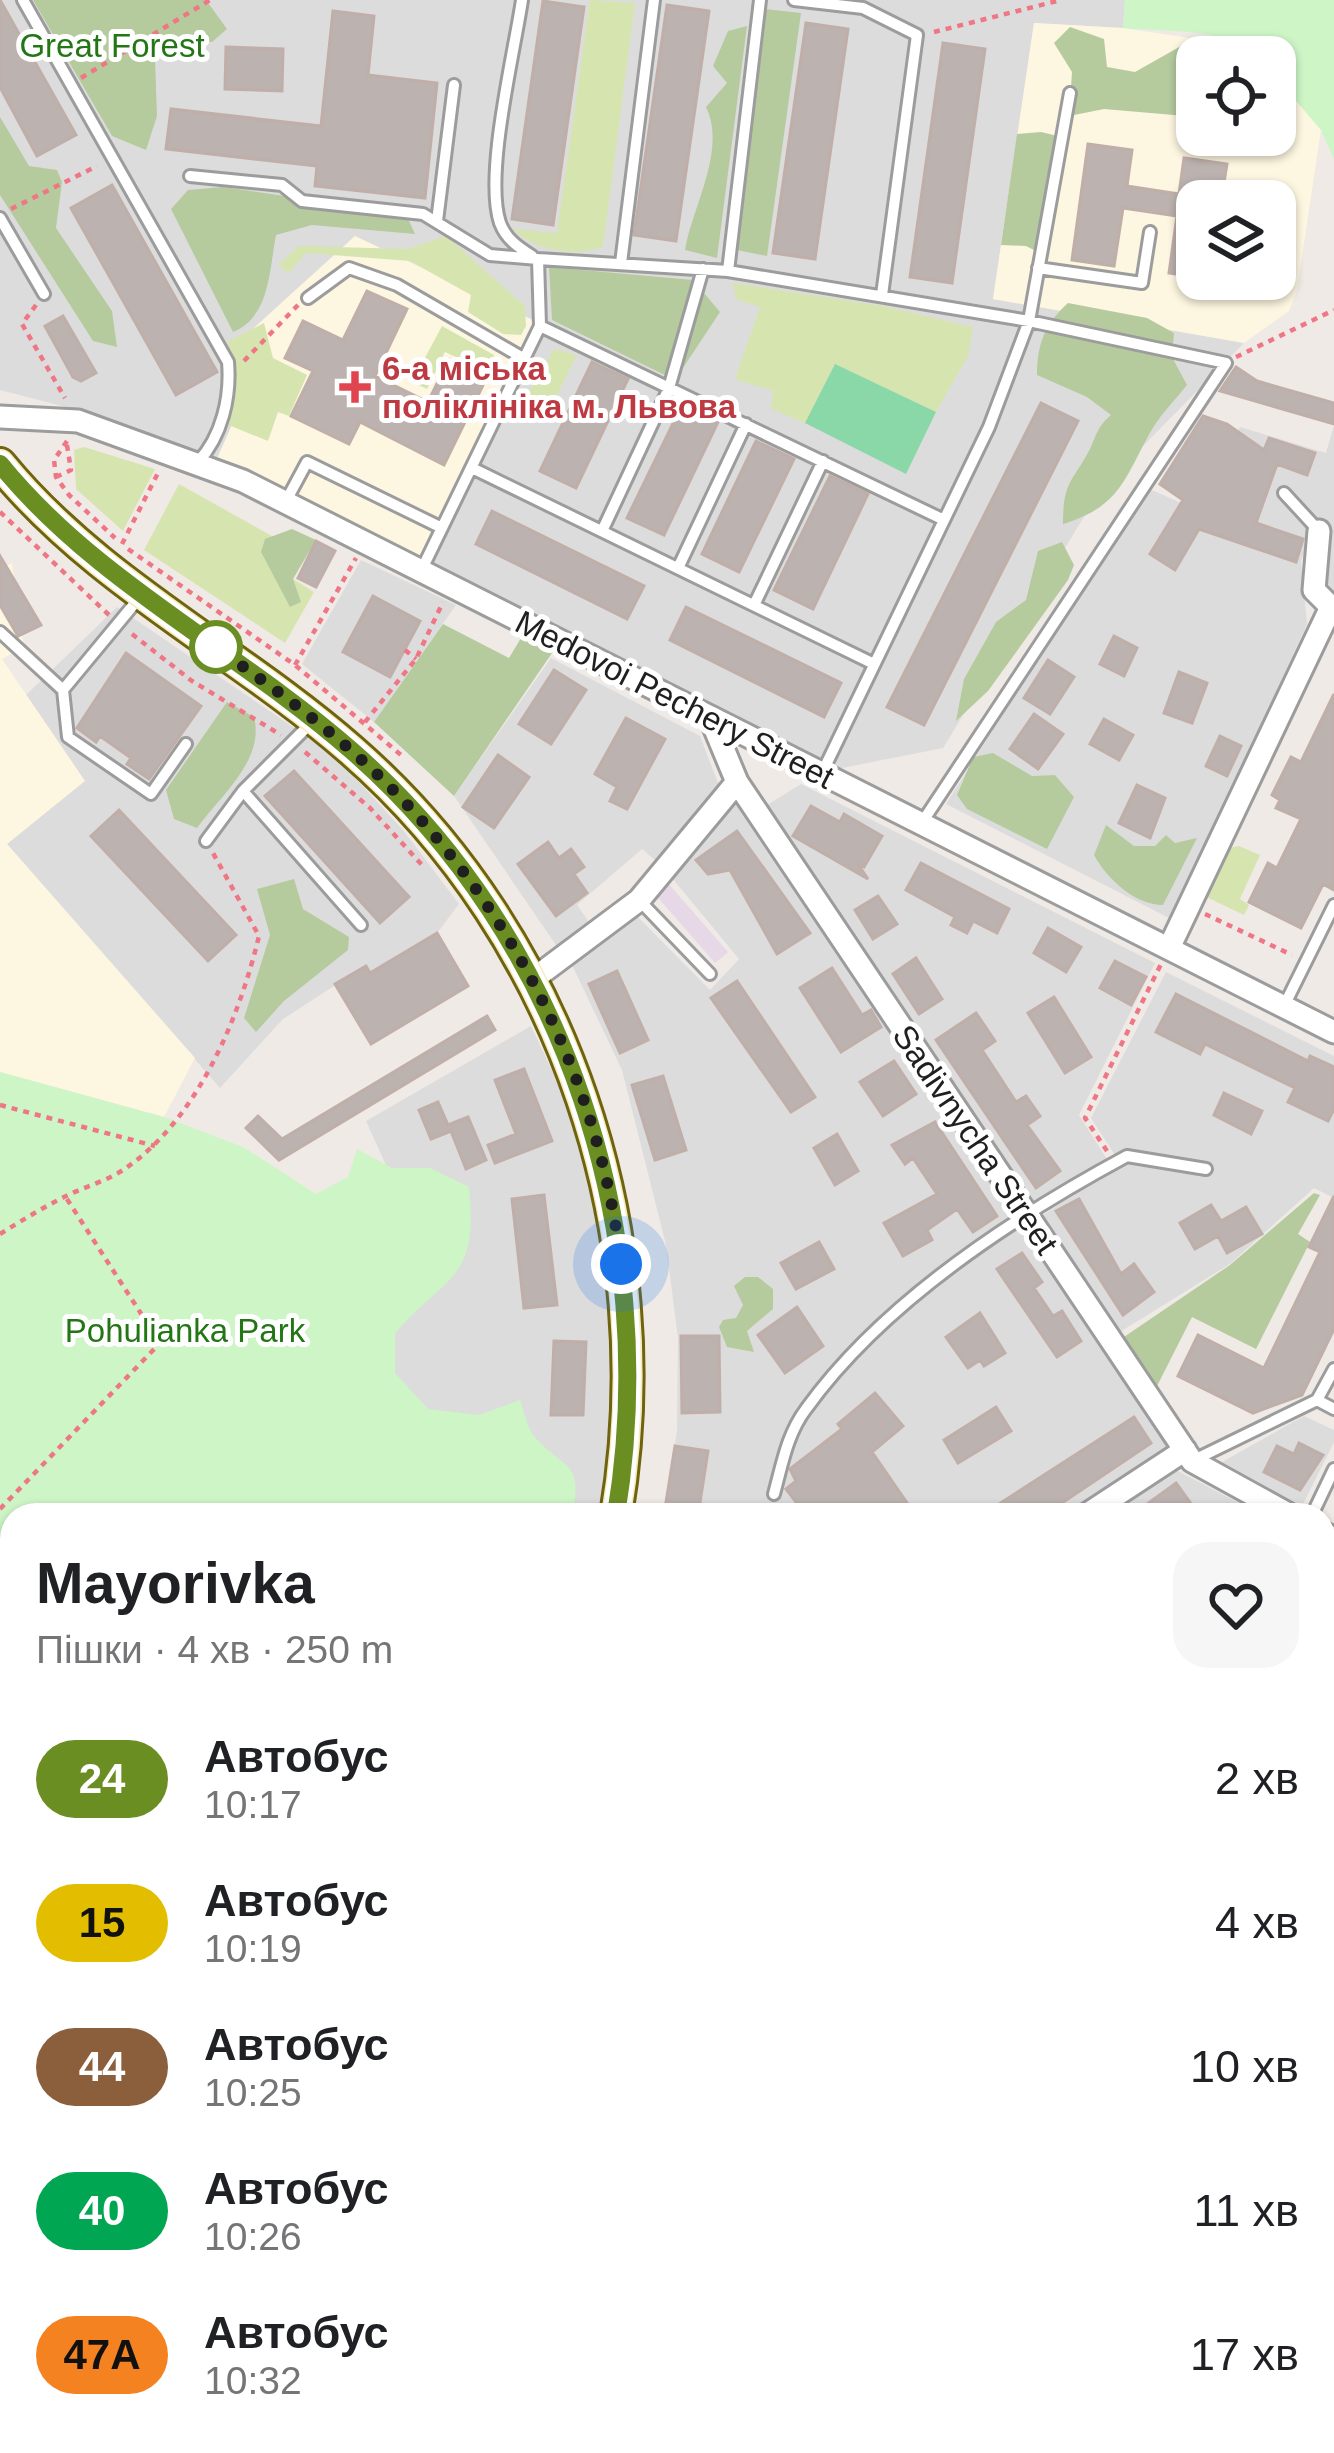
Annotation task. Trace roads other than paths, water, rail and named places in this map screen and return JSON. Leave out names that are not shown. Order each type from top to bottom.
[{"type":"main road","points":[[0,464],[32,500],[303,730],[422,820],[491,913],[532,980],[584,1102],[618,1239],[628,1387],[617,1503]]},
{"type":"street","name":"Medovoi Pechery Street","points":[[0,417],[78,421],[197,463],[286,502],[1334,1032]]},
{"type":"street","points":[[1168,948],[1332,608],[1314,590],[1318,531]]},
{"type":"street","name":"Sadivnycha Street","points":[[710,717],[737,782],[1189,1455],[1270,1503]]},
{"type":"street","points":[[532,980],[639,900],[737,782]]},
{"type":"street","points":[[1107,1503],[1189,1455]]},
{"type":"lane","points":[[23,0],[228,362],[227,405],[209,451],[197,463]]},
{"type":"lane","points":[[522,0],[495,193],[501,226],[512,243],[538,260]]},
{"type":"lane","points":[[621,262],[654,0]]},
{"type":"lane","points":[[728,271],[760,0]]},
{"type":"lane","points":[[794,0],[862,8],[917,35],[882,296]]},
{"type":"lane","points":[[437,220],[454,85]]},
{"type":"lane","points":[[822,773],[989,427],[1029,321],[1070,93]]},
{"type":"lane","points":[[190,176],[282,185],[302,201],[423,214],[490,255],[728,271],[1029,321],[1226,363],[921,824]]},
{"type":"lane","points":[[0,216],[44,294]]},
{"type":"lane","points":[[1039,268],[1142,284],[1150,232]]},
{"type":"lane","points":[[421,571],[540,326],[538,260]]},
{"type":"lane","points":[[308,298],[349,268],[397,285],[524,358]]},
{"type":"lane","points":[[603,529],[669,388],[703,268]]},
{"type":"lane","points":[[540,326],[942,519]]},
{"type":"lane","points":[[680,566],[746,424]]},
{"type":"lane","points":[[755,604],[823,461]]},
{"type":"lane","points":[[286,502],[307,462],[442,527]]},
{"type":"lane","points":[[472,468],[874,664]]},
{"type":"lane","points":[[1284,493],[1318,531]]},
{"type":"lane","points":[[63,690],[143,595]]},
{"type":"lane","points":[[0,632],[15,652],[63,690],[68,736],[151,794],[186,744]]},
{"type":"lane","points":[[206,841],[243,791],[303,730]]},
{"type":"lane","points":[[243,791],[362,925]]},
{"type":"lane","points":[[639,900],[710,974]]},
{"type":"lane","points":[[1284,1006],[1334,905]]},
{"type":"lane","points":[[774,1494],[787,1444],[805,1410],[897,1306],[1132,1154],[1205,1168]]},
{"type":"lane","points":[[1189,1455],[1317,1400],[1334,1369]]},
{"type":"lane","points":[[1317,1400],[1334,1409]]},
{"type":"lane","points":[[1318,1503],[1334,1469]]},
{"type":"place","name":"6-а міська поліклініка м. Львова","points":[[355,387]]},
{"type":"park label","name":"Great Forest","points":[[112,45]]},
{"type":"park label","name":"Pohulianka Park","points":[[185,1330]]}]
